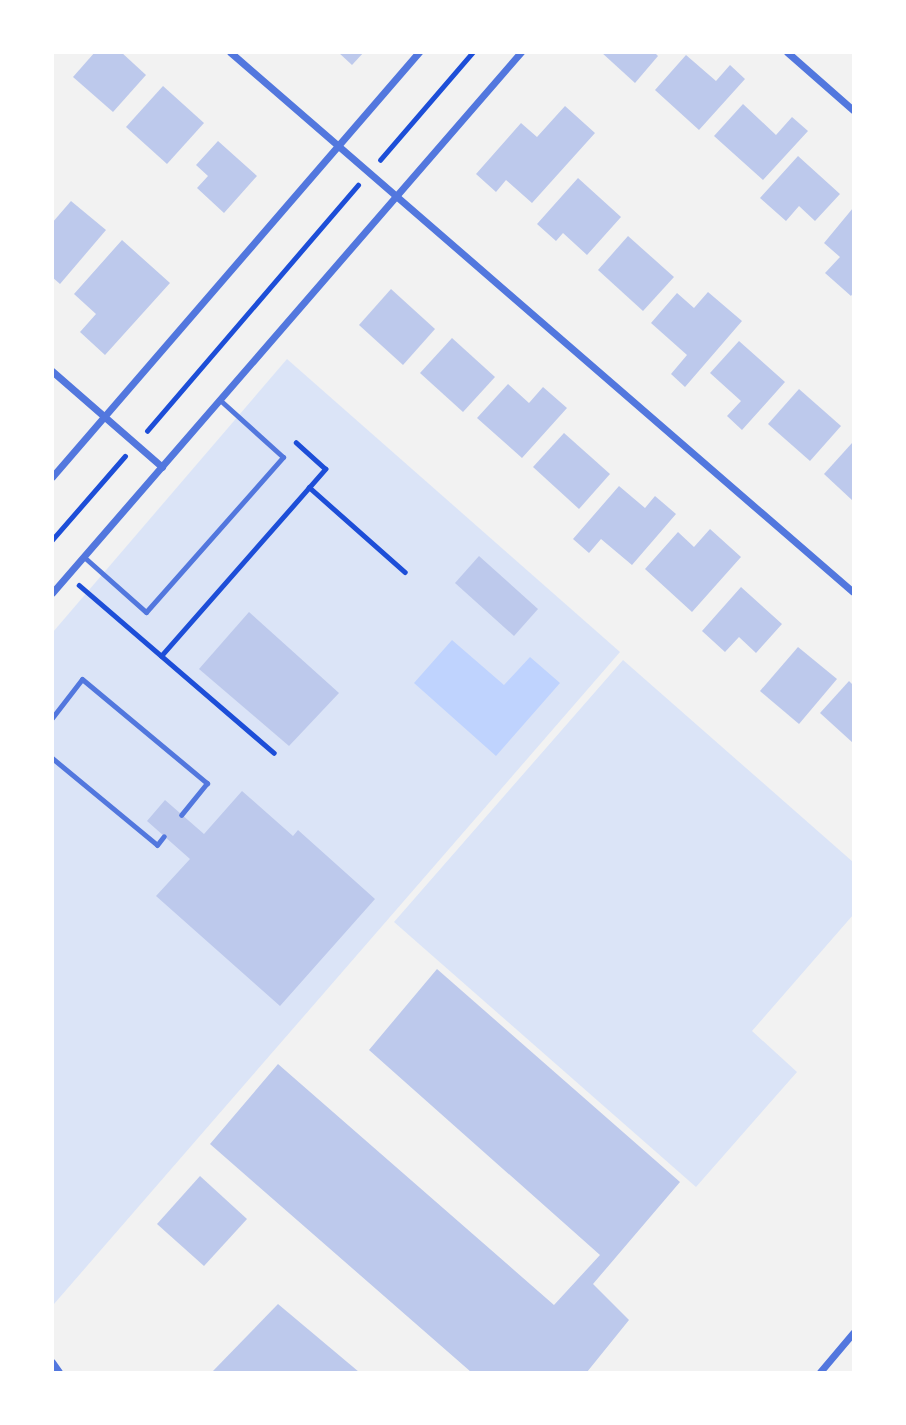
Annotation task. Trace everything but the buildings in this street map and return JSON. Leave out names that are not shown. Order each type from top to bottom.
[{"type":"street","points":[[230,52],[853,592]]},
{"type":"street","points":[[52,477],[419,52]]},
{"type":"street","points":[[52,593],[521,52]]},
{"type":"street","points":[[787,52],[853,110]]},
{"type":"street","points":[[52,372],[162,467]]},
{"type":"street","points":[[820,1373],[853,1333]]},
{"type":"street","points":[[52,1362],[59,1373]]},
{"type":"lane","points":[[84,557],[146,612],[283,457],[220,400]]},
{"type":"lane","points":[[52,718],[82,679],[207,783],[181,815]]},
{"type":"lane","points":[[52,758],[157,845],[164,836]]},
{"type":"path","points":[[52,540],[473,52]]},
{"type":"path","points":[[161,656],[325,469],[286,435]]},
{"type":"path","points":[[309,487],[405,572]]},
{"type":"path","points":[[68,575],[274,753]]},
{"type":"shaded area","points":[[287,359],[620,652],[54,1304],[53,632]]},
{"type":"shaded area","points":[[623,660],[853,862],[853,915],[752,1031],[797,1072],[696,1187],[394,922]]},
{"type":"water","points":[[452,640],[504,685],[530,657],[560,683],[496,756],[414,683]]}]
